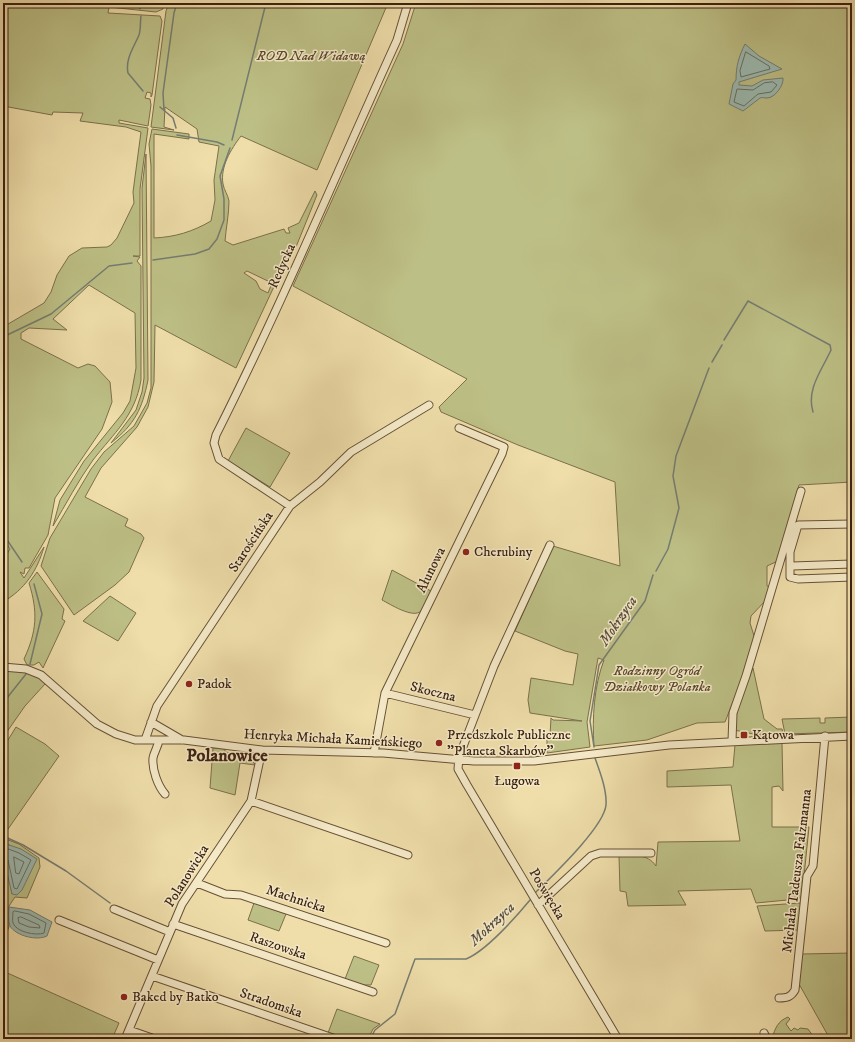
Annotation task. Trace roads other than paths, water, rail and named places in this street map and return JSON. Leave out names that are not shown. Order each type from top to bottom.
[{"type":"street","name":"Redycka","points":[[290,506],[219,459],[214,443],[216,435],[257,354],[397,40],[408,3]]},
{"type":"street","name":"Starościńska","points":[[145,740],[157,706],[290,506],[320,482],[351,452],[429,405]]},
{"type":"street","name":"Ałunowa","points":[[374,752],[386,693],[502,454],[504,447],[459,428]]},
{"type":"street","points":[[732,741],[733,713],[746,676],[801,492]]},
{"type":"street","points":[[852,524],[798,525],[790,552],[792,566],[789,573],[793,578],[852,576]]},
{"type":"street","points":[[458,760],[494,666],[550,545]]},
{"type":"street","points":[[792,566],[852,564]]},
{"type":"street","name":"Henryka Michała Kamieńskiego","points":[[3,667],[26,669],[41,675],[97,724],[106,730],[126,738],[145,740],[184,740],[262,750],[374,752],[458,760],[534,761],[652,746],[825,736],[852,736]]},
{"type":"street","name":"Skoczna","points":[[386,693],[475,715]]},
{"type":"street","points":[[151,722],[184,740]]},
{"type":"street","name":"Michała Tadeusza Falzmanna","points":[[779,998],[786,998],[792,995],[796,990],[807,876],[813,866],[825,736]]},
{"type":"street","points":[[158,740],[153,764],[158,784],[165,794]]},
{"type":"street","name":"Polanowicka","points":[[125,1039],[182,904],[251,801],[262,750]]},
{"type":"street","name":"Poświęcka","points":[[458,760],[460,774],[618,1039]]},
{"type":"street","points":[[251,801],[408,855]]},
{"type":"street","points":[[538,905],[582,862],[595,854],[651,853]]},
{"type":"street","name":"Machnicka","points":[[197,883],[225,894],[241,895],[386,943]]},
{"type":"street","points":[[114,908],[170,932]]},
{"type":"street","points":[[59,920],[158,960]]},
{"type":"street","name":"Raszowska","points":[[174,924],[374,992]]},
{"type":"street","name":"Stradomska","points":[[152,976],[336,1039]]},
{"type":"street","points":[[129,1030],[155,1039]]},
{"type":"water","points":[[745,44],[759,56],[782,69],[739,82],[739,85],[752,86],[763,80],[783,78],[783,81],[778,91],[773,96],[760,98],[743,111],[729,104],[733,84],[736,80],[738,61]]},
{"type":"water","points":[[3,843],[21,849],[37,859],[22,890],[17,895],[12,894],[5,864]]},
{"type":"water","points":[[9,907],[30,910],[52,922],[47,936],[32,938],[13,930],[9,924]]},
{"type":"waterway","points":[[138,3],[140,9]]},
{"type":"waterway","points":[[164,110],[163,93],[174,13],[177,3]]},
{"type":"waterway","points":[[232,140],[266,3]]},
{"type":"waterway","points":[[141,16],[140,33],[130,53],[127,68],[128,73],[143,91]]},
{"type":"waterway","points":[[160,107],[173,118],[176,128]]},
{"type":"waterway","points":[[177,135],[217,142],[224,145]]},
{"type":"waterway","points":[[153,260],[195,254],[209,249],[217,239],[224,220],[224,199],[220,176],[230,148]]},
{"type":"waterway","points":[[3,337],[51,314],[109,266],[132,263]]},
{"type":"waterway","points":[[724,340],[748,301],[830,345],[831,350],[813,388],[811,404],[813,412]]},
{"type":"waterway","points":[[712,362],[722,345]]},
{"type":"waterway","name":"Mokrzyca","points":[[656,571],[668,549],[679,508],[673,476],[676,456],[709,368]]},
{"type":"waterway","points":[[3,534],[22,562]]},
{"type":"waterway","name":"Mokrzyca","points":[[594,747],[590,721],[599,665],[645,601],[653,575]]},
{"type":"waterway","points":[[30,664],[42,614],[34,584]]},
{"type":"waterway","points":[[3,703],[26,674]]},
{"type":"waterway","name":"Mokrzyca","points":[[536,892],[576,851],[596,826],[603,814],[606,799],[603,781],[595,758]]},
{"type":"waterway","points":[[3,836],[23,845],[66,871],[110,903]]},
{"type":"waterway","name":"Mokrzyca","points":[[370,1039],[375,1030],[395,1014],[415,959],[466,959],[474,955],[509,924],[530,900]]},
{"type":"waterway","points":[[116,906],[122,908]]},
{"type":"place","name":"Cherubiny","points":[[466,552]]},
{"type":"place","name":"Padok","points":[[189,684]]},
{"type":"place","name":"Kątowa","points":[[744,735]]},
{"type":"place","name":"Przedszkole Publiczne \"Planeta Skarbów\"","points":[[439,743]]},
{"type":"place","name":"Ługowa","points":[[517,766]]},
{"type":"place","name":"Baked by Batko","points":[[124,997]]},
{"type":"district","name":"Polanowice","points":[[227,756]]},
{"type":"park label","name":"ROD Nad Widawą","points":[[311,56]]},
{"type":"park label","name":"Rodzinny Ogród Działkowy Polanka","points":[[657,680]]}]
